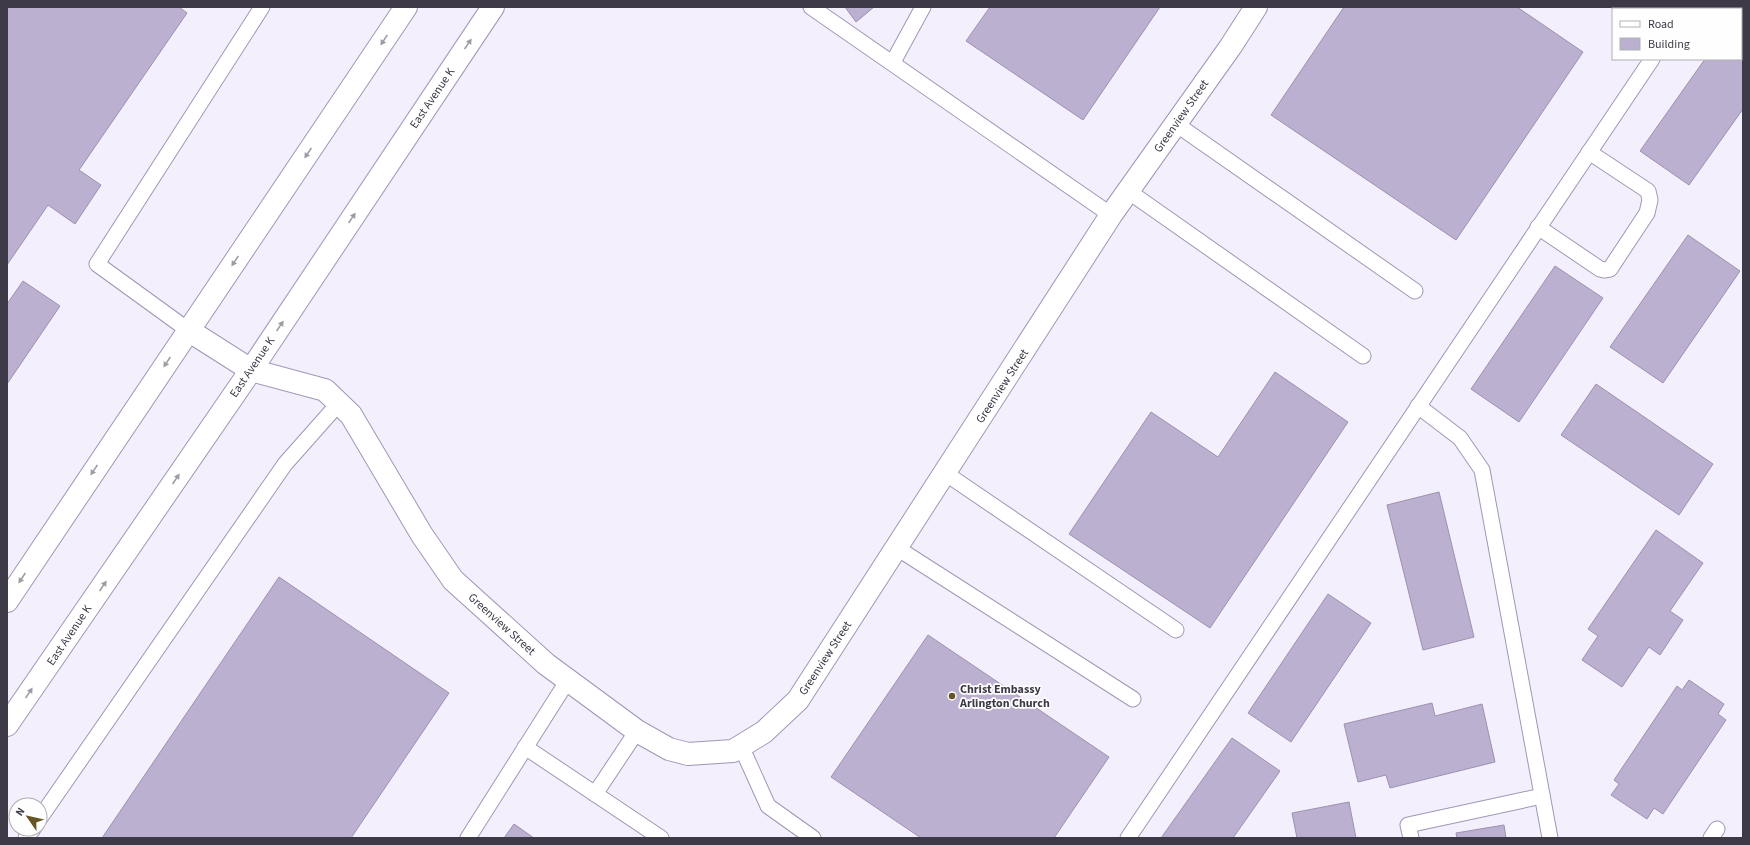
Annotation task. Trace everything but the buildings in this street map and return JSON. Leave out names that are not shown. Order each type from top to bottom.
[{"type":"street","points":[[7,601],[406,7]]},
{"type":"street","name":"East Avenue K","points":[[7,725],[251,370],[493,7]]},
{"type":"street","name":"Greenview Street","points":[[188,330],[251,370],[325,390],[339,403],[351,415],[422,535],[453,580],[546,664],[636,731],[669,749],[688,754],[733,751],[764,732],[798,700],[946,473],[1111,215],[1231,46],[1256,7]]},
{"type":"lane","points":[[188,330],[97,264],[262,7]]},
{"type":"lane","points":[[811,7],[1111,215]]},
{"type":"lane","points":[[892,62],[923,7]]},
{"type":"lane","points":[[1128,838],[1651,60]]},
{"type":"lane","points":[[1176,124],[1415,291]]},
{"type":"lane","points":[[1538,227],[1600,269],[1610,269],[1647,213],[1650,200],[1648,191],[1589,152]]},
{"type":"lane","points":[[1128,191],[1363,356]]},
{"type":"lane","points":[[48,806],[285,464],[339,403]]},
{"type":"lane","points":[[1418,406],[1460,438],[1482,470],[1550,838]]},
{"type":"lane","points":[[946,473],[1176,630]]},
{"type":"lane","points":[[897,548],[1132,700]]},
{"type":"lane","points":[[468,838],[568,680]]},
{"type":"lane","points":[[595,794],[636,731]]},
{"type":"lane","points":[[741,746],[768,806],[813,838]]},
{"type":"lane","points":[[525,747],[661,838]]},
{"type":"lane","points":[[1411,838],[1408,825],[1542,796]]},
{"type":"place","name":"Christ Embassy Arlington Church","points":[[952,696]]}]
